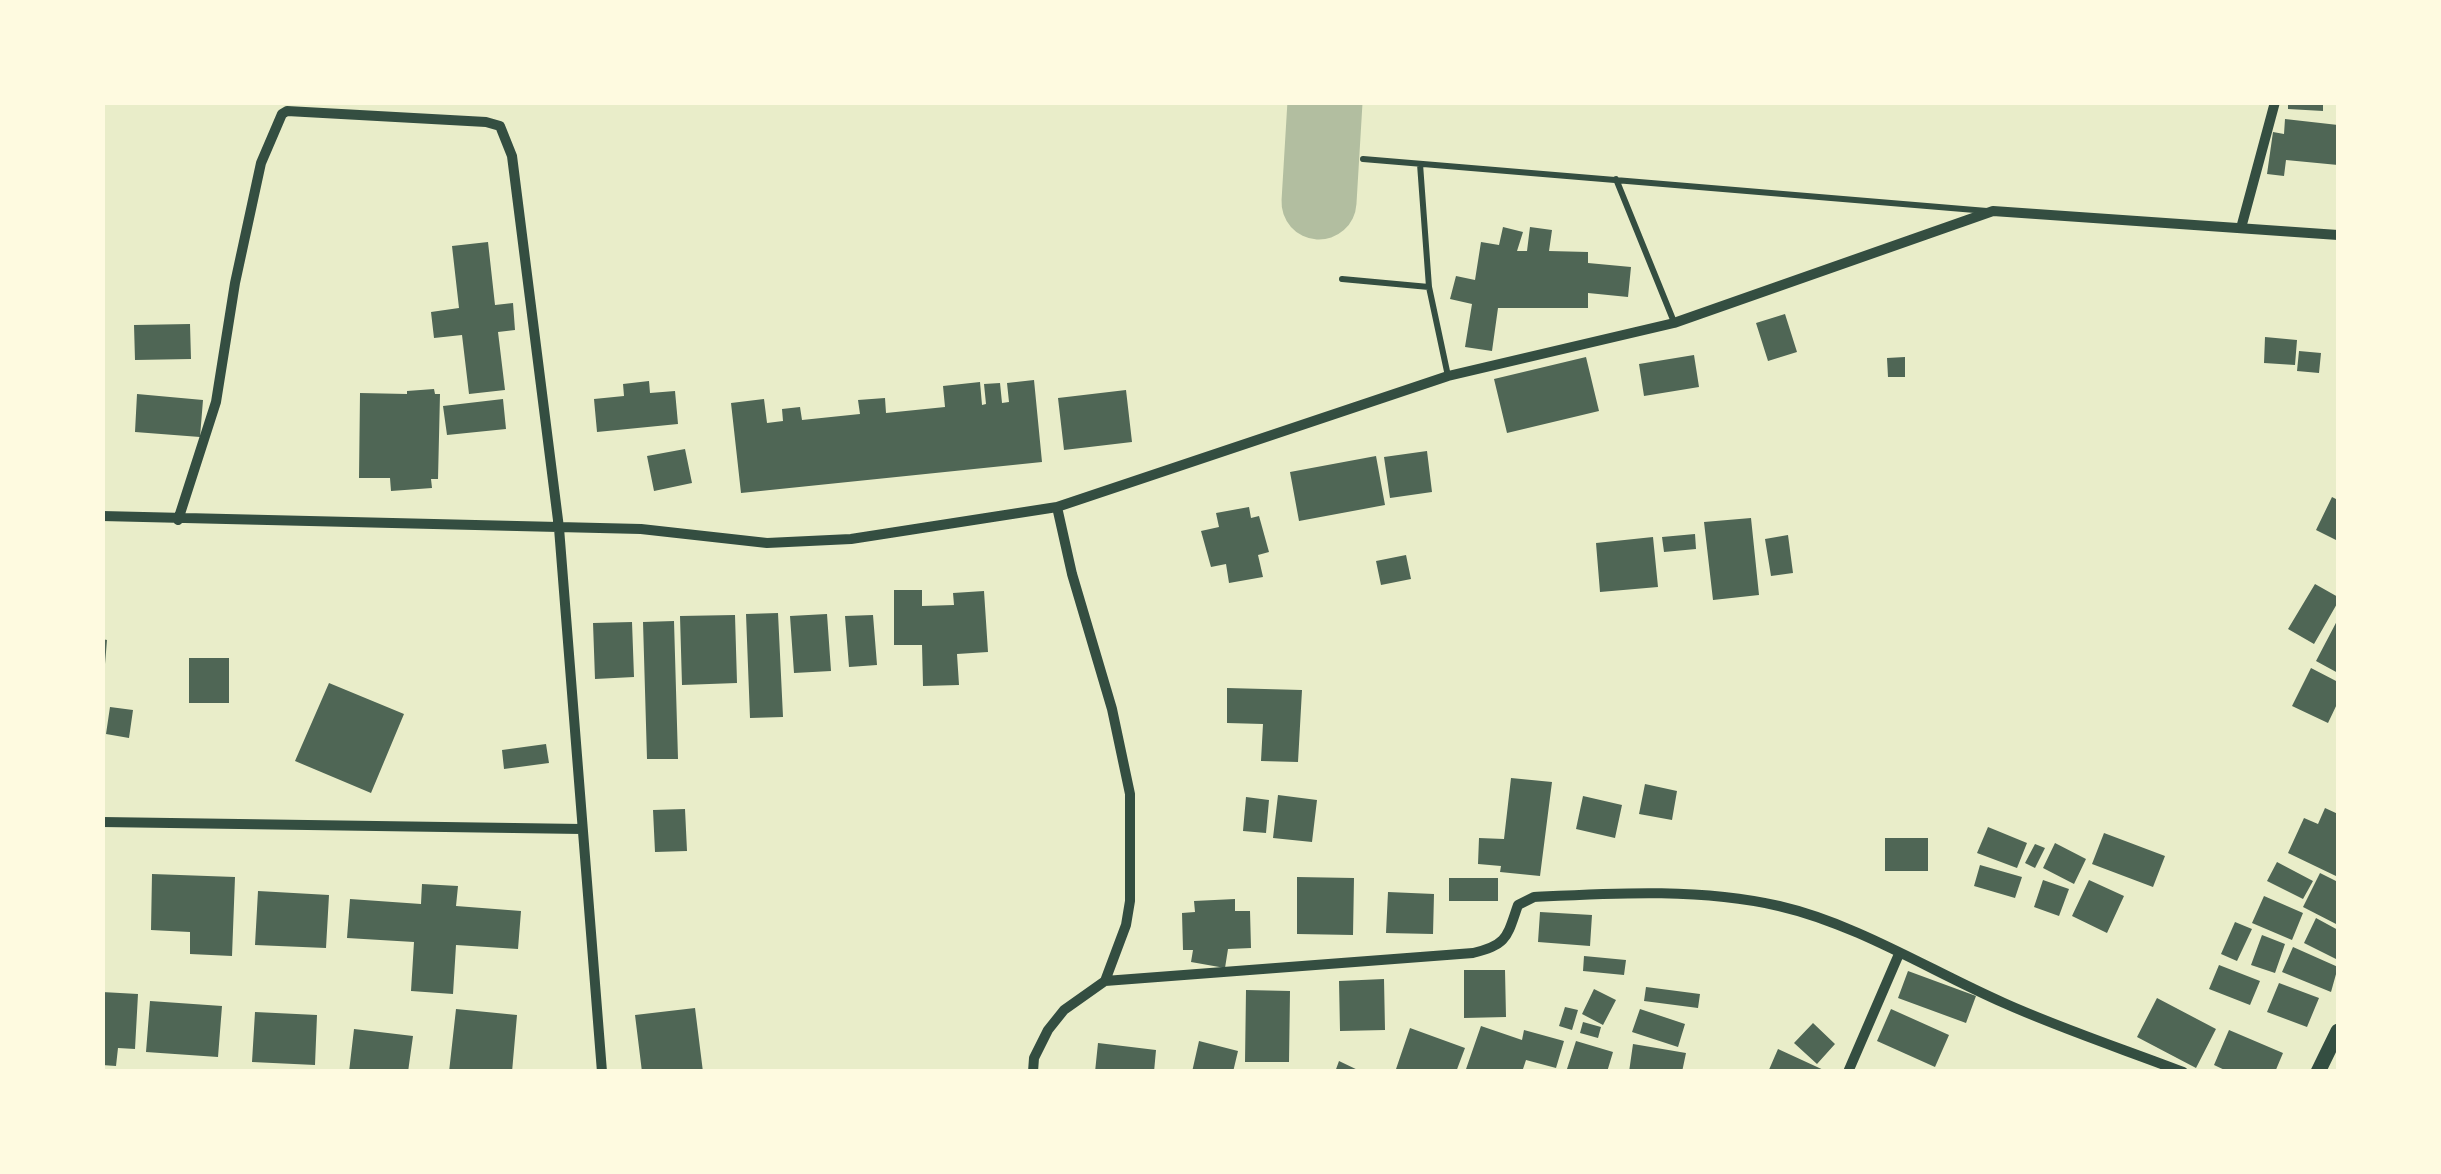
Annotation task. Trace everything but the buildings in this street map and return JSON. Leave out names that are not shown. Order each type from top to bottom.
[{"type":"street","points":[[2241,228],[2275,102]]},
{"type":"street","points":[[178,520],[216,402],[235,282],[261,163],[276,121],[287,112],[486,122],[500,126],[512,156],[560,528],[602,1072]]},
{"type":"street","points":[[102,516],[641,530],[728,541],[807,542],[1058,508],[1448,376],[1674,323],[1993,212],[2338,236]]},
{"type":"street","points":[[1058,508],[1072,574],[1112,708],[1130,794],[1128,913],[1105,981]]},
{"type":"street","points":[[102,822],[582,829]]},
{"type":"street","points":[[1033,1072],[1034,1058],[1048,1030],[1064,1010],[1105,981],[1473,953],[1500,944],[1511,928],[1518,905],[1525,899],[1554,896],[1724,896],[1782,906],[1846,929],[2005,1004],[2183,1072]]},
{"type":"street","points":[[1848,1072],[1899,954]]},
{"type":"street","points":[[2318,1072],[2338,1031]]},
{"type":"lane","points":[[1363,159],[1993,212]]},
{"type":"lane","points":[[1420,164],[1429,287],[1448,376]]},
{"type":"lane","points":[[1616,179],[1674,323]]},
{"type":"lane","points":[[1342,279],[1429,287]]},
{"type":"taxiway","points":[[1319,202],[1325,102]]}]
